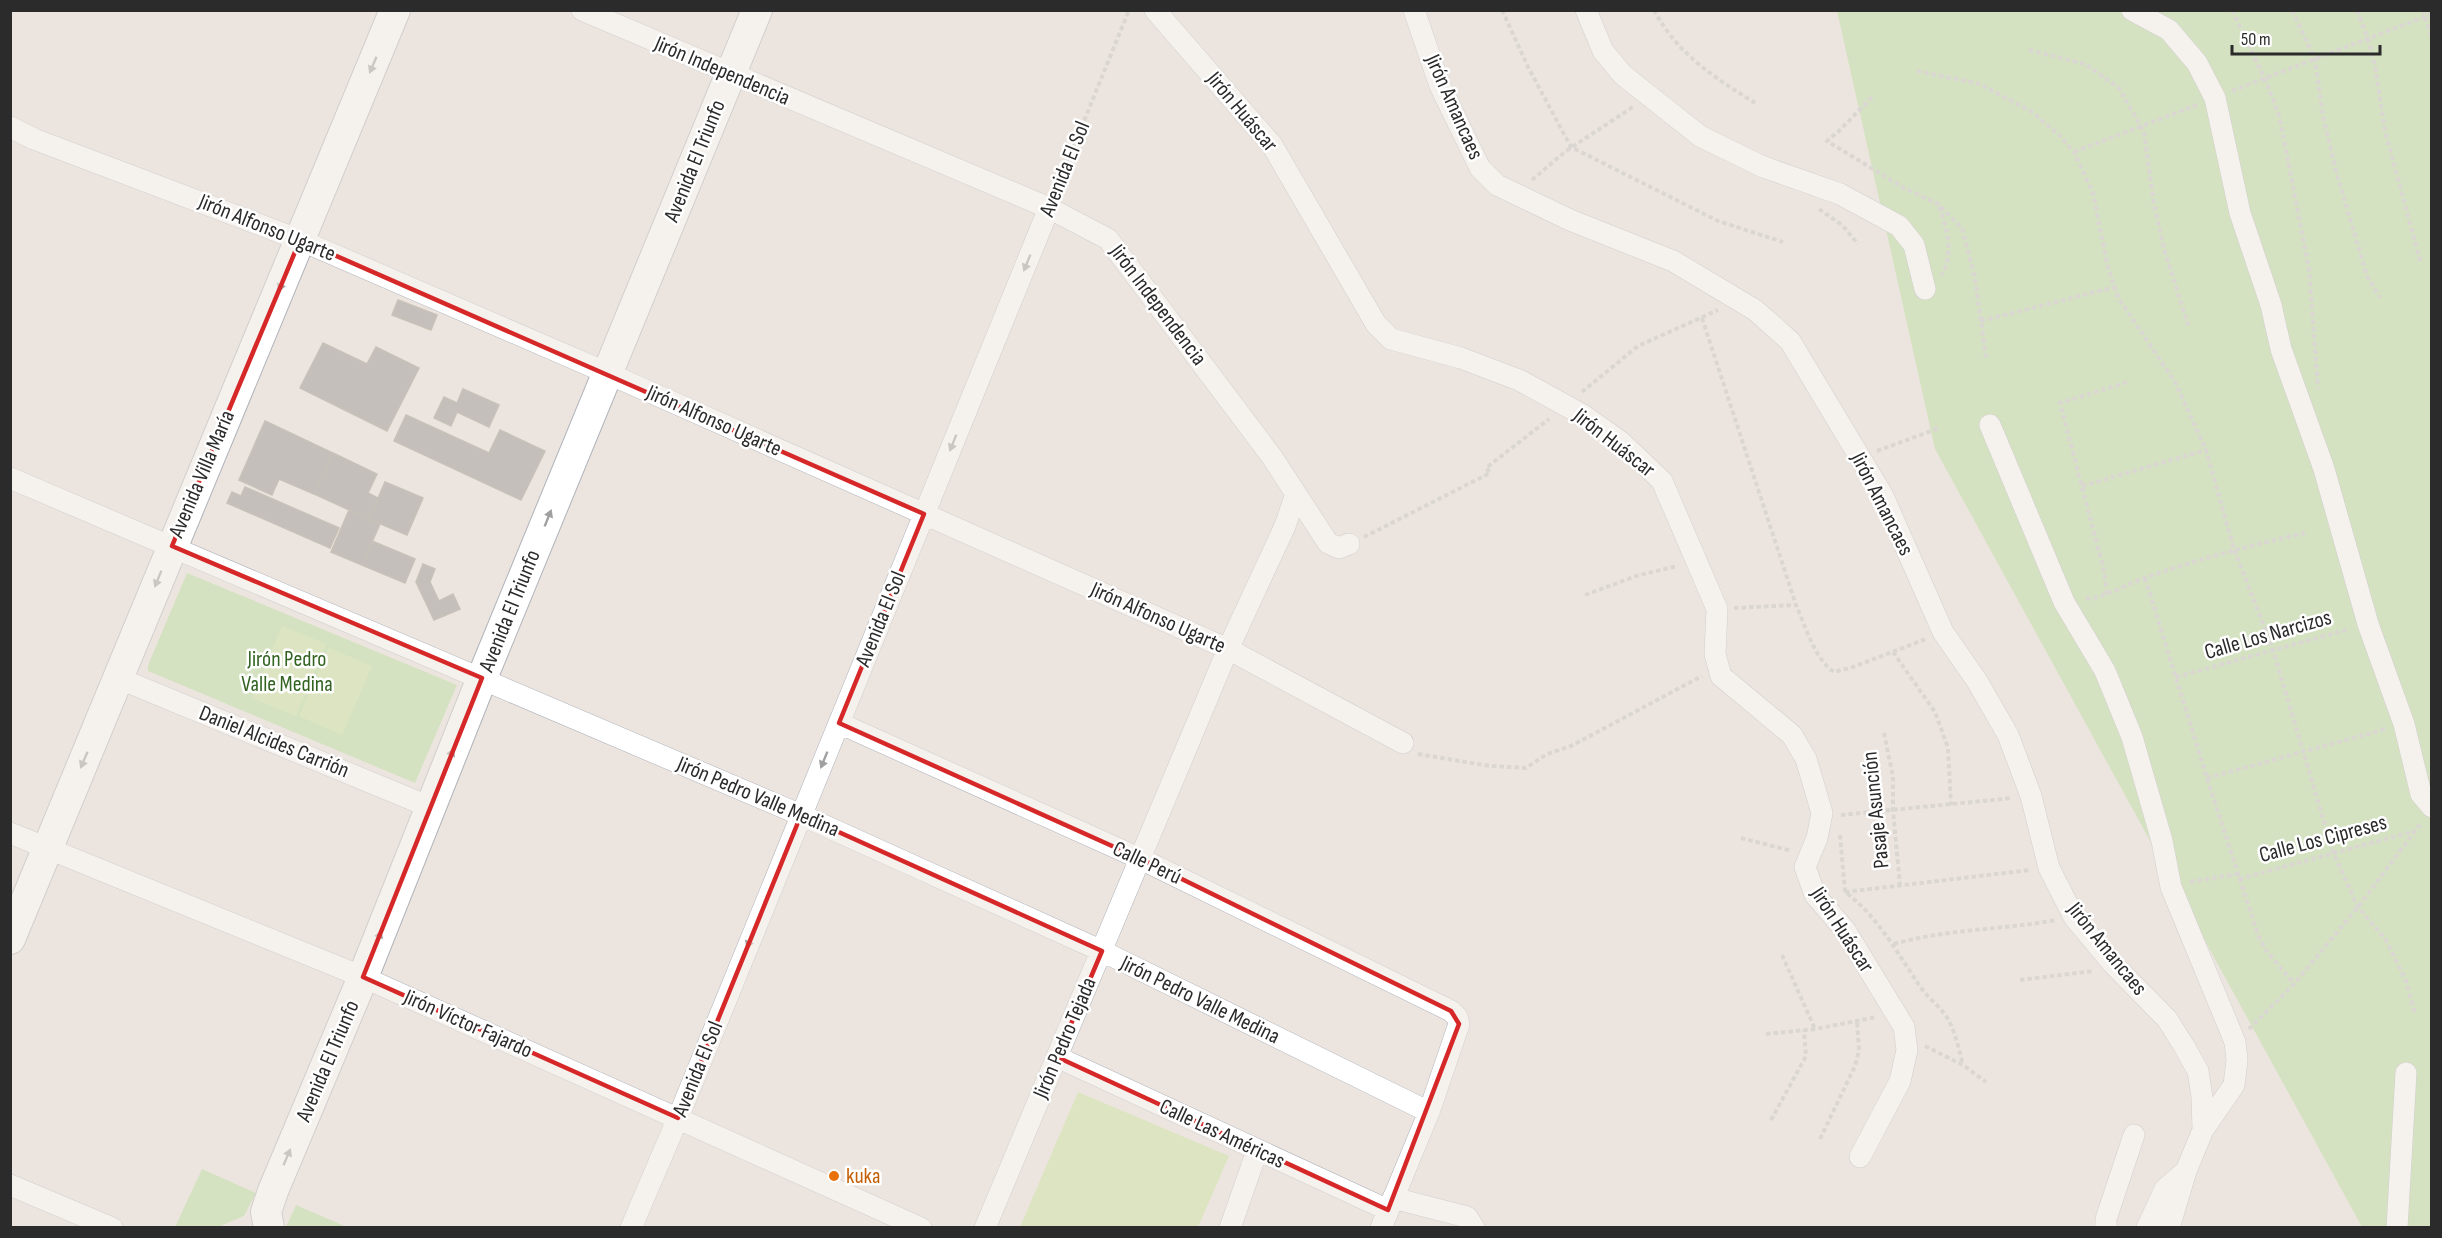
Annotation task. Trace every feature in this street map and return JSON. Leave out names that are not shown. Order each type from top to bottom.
[{"type":"street","name":"Avenida Villa María","points":[[10,939],[395,10]]},
{"type":"street","name":"Jirón Independencia","points":[[582,10],[1049,208],[1108,239],[1272,457],[1328,543],[1339,548],[1349,544]]},
{"type":"street","name":"Avenida El Triunfo","points":[[261,1222],[757,10]]},
{"type":"street","name":"Jirón Huáscar","points":[[1155,10],[1272,145],[1376,324],[1391,339],[1461,358],[1519,380],[1582,415],[1621,442],[1662,481],[1717,609],[1715,654],[1721,676],[1792,735],[1806,759],[1822,813],[1817,838],[1805,867],[1815,895],[1845,930],[1900,1020]]},
{"type":"street","name":"Jirón Amancaes","points":[[1414,10],[1440,86],[1480,168],[1497,185],[1570,220],[1673,261],[1755,309],[1790,341],[1883,496],[1943,632],[1977,681],[2008,735],[2031,796],[2049,868],[2074,916],[2113,964],[2167,1019],[2198,1071],[2203,1130]]},
{"type":"street","points":[[1586,10],[1603,51],[1623,75],[1700,136],[1761,166],[1840,194],[1899,226],[1914,245],[1925,289]]},
{"type":"street","points":[[2132,10],[2169,30],[2197,63],[2215,98],[2240,213],[2271,305],[2281,350],[2324,469],[2368,624],[2404,724],[2421,794],[2429,812]]},
{"type":"street","name":"Jirón Alfonso Ugarte","points":[[10,127],[34,139],[300,240],[608,373],[1228,649],[1404,743]]},
{"type":"street","points":[[10,142],[34,139]]},
{"type":"street","name":"Avenida El Sol","points":[[631,1227],[678,1118],[1049,208]]},
{"type":"street","points":[[1990,425],[2064,602],[2105,671],[2132,737],[2162,841],[2171,886],[2235,1042],[2237,1060],[2234,1085],[2203,1130],[2186,1171],[2169,1227]]},
{"type":"street","name":"Jirón Pedro Valle Medina","points":[[10,478],[801,815],[1102,951],[1429,1112]]},
{"type":"street","points":[[1228,649],[1284,526],[1296,494]]},
{"type":"street","name":"Jirón Pedro Tejada","points":[[985,1227],[1228,649]]},
{"type":"street","name":"Daniel Alcides Carrión","points":[[118,678],[430,807]]},
{"type":"street","name":"Calle Perú","points":[[839,723],[1141,859],[1451,1011],[1457,1017],[1459,1024],[1429,1112]]},
{"type":"street","name":"Jirón Víctor Fajardo","points":[[10,833],[363,977],[921,1227]]},
{"type":"street","points":[[1860,1157],[1900,1081],[1907,1050],[1900,1020]]},
{"type":"street","name":"Calle Las Américas","points":[[1057,1057],[1387,1212],[1467,1217],[1474,1227]]},
{"type":"street","points":[[2397,1227],[2406,1073]]},
{"type":"street","points":[[1387,1212],[1429,1112]]},
{"type":"street","points":[[2106,1227],[2106,1219],[2134,1136]]},
{"type":"street","points":[[1230,1227],[1257,1151]]},
{"type":"street","points":[[2147,1227],[2165,1189],[2186,1171]]},
{"type":"street","points":[[10,1185],[112,1227]]},
{"type":"path","name":"Avenida El Sol","points":[[1049,208],[1130,10]]},
{"type":"path","points":[[1502,10],[1527,67],[1572,147],[1718,221],[1783,242]]},
{"type":"path","points":[[1654,10],[1664,28],[1703,69],[1755,103]]},
{"type":"path","points":[[2232,10],[2265,79],[2279,115],[2309,269],[2319,399]]},
{"type":"path","points":[[2292,10],[2315,59],[2323,116],[2336,171],[2367,276],[2380,298]]},
{"type":"path","points":[[2357,10],[2375,66],[2385,131],[2421,264]]},
{"type":"path","points":[[2423,10],[2432,38]]},
{"type":"path","points":[[2074,152],[2432,14]]},
{"type":"path","points":[[2029,50],[2085,64],[2119,88],[2141,126],[2144,132],[2154,204],[2164,249],[2188,325]]},
{"type":"path","points":[[1917,71],[1980,84],[2032,112],[2059,135],[2074,152],[2092,193],[2101,237],[2119,298],[2175,382],[2206,450],[2234,549],[2273,650],[2333,852],[2358,907],[2386,940],[2406,981],[2415,1014]]},
{"type":"path","points":[[1516,194],[1572,147],[1648,97]]},
{"type":"path","points":[[1827,141],[1872,97]]},
{"type":"path","points":[[1925,289],[1943,273],[1949,253],[1945,222],[1938,204]]},
{"type":"path","points":[[1981,321],[2115,287]]},
{"type":"path","points":[[1702,318],[1796,605],[1813,645],[1826,666],[1834,672],[1853,667],[1943,632]]},
{"type":"path","points":[[2107,594],[2104,571],[2060,403],[2128,382]]},
{"type":"path","points":[[1859,458],[1939,428]]},
{"type":"path","points":[[2082,486],[2206,450]]},
{"type":"path","points":[[2064,602],[2107,594],[2145,578],[2234,549],[2305,533]]},
{"type":"path","points":[[1585,595],[1636,576],[1698,561]]},
{"type":"path","points":[[2145,578],[2258,935],[2266,950],[2294,984]]},
{"type":"path","points":[[1717,609],[1796,605]]},
{"type":"path","name":"Calle Los Narcizos","points":[[2176,677],[2368,624]]},
{"type":"path","points":[[1893,652],[1935,712],[1948,748],[1951,805]]},
{"type":"path","points":[[1404,743],[1415,754],[1490,766],[1526,768],[1547,754],[1571,746],[1718,667]]},
{"type":"path","points":[[2207,778],[2404,724]]},
{"type":"path","name":"Pasaje Asunción","points":[[1884,732],[1893,777],[1893,810],[1899,885]]},
{"type":"path","points":[[1838,815],[2031,796]]},
{"type":"path","points":[[2235,1042],[2294,984],[2358,907],[2429,812]]},
{"type":"path","points":[[1839,826],[1845,891],[1860,903],[1893,944],[1924,991],[1948,1018],[1958,1041],[1963,1065]]},
{"type":"path","name":"Calle Los Cipreses","points":[[2171,886],[2210,878],[2238,877],[2415,831]]},
{"type":"path","points":[[1741,838],[1797,853],[1805,867]]},
{"type":"path","points":[[1845,891],[2049,868]]},
{"type":"path","points":[[1893,944],[1922,936],[2026,925],[2074,916]]},
{"type":"path","points":[[1782,955],[1815,1029]]},
{"type":"path","points":[[2020,980],[2093,970],[2113,964]]},
{"type":"path","points":[[1766,1034],[1815,1029],[1857,1021],[1900,1020],[1920,1043],[1963,1065],[1986,1082]]},
{"type":"path","points":[[1820,1139],[1855,1066],[1859,1050],[1857,1021]]},
{"type":"path","points":[[1771,1120],[1806,1056],[1804,1030]]},
{"type":"highlighted area","points":[[300,240],[924,514],[839,723],[1141,859],[1451,1011],[1459,1024],[1388,1210],[1057,1057],[1102,951],[801,815],[678,1118],[363,977],[482,678],[172,546]]},
{"type":"green space","points":[[1837,11],[2431,11],[2431,1227],[2362,1227],[1935,449]]},
{"type":"green space","name":"Jirón Pedro Valle Medina","points":[[187,573],[457,685],[415,783],[148,671],[148,665]]},
{"type":"green space","points":[[282,626],[326,644],[296,716],[252,698]]},
{"type":"green space","points":[[329,648],[372,666],[342,735],[299,716]]},
{"type":"green space","points":[[1078,1092],[1229,1156],[1198,1227],[1020,1227]]},
{"type":"green space","points":[[202,1169],[256,1193],[244,1216],[218,1227],[175,1227]]},
{"type":"green space","points":[[296,1205],[347,1227],[286,1227]]},
{"type":"building","points":[[398,300],[437,315],[431,330],[392,315]]},
{"type":"building","points":[[323,343],[367,364],[376,347],[419,368],[387,431],[300,388]]},
{"type":"building","points":[[463,389],[499,405],[489,427],[457,412],[451,426],[434,418],[444,397],[457,403]]},
{"type":"building","points":[[406,415],[489,453],[500,430],[545,451],[521,500],[394,441]]},
{"type":"building","points":[[265,421],[333,453],[314,494],[279,479],[272,495],[239,480]]},
{"type":"building","points":[[333,453],[377,474],[368,493],[378,498],[369,519],[314,494]]},
{"type":"building","points":[[385,482],[423,498],[407,535],[369,519]]},
{"type":"building","points":[[245,487],[339,528],[330,548],[227,503],[232,492],[241,496]]},
{"type":"building","points":[[349,510],[380,524],[362,565],[331,552]]},
{"type":"building","points":[[372,541],[415,559],[405,583],[362,565]]},
{"type":"building","points":[[423,564],[435,569],[430,582],[439,601],[453,594],[460,609],[434,620],[416,582]]},
{"type":"place","name":"kuka","points":[[834,1176]]}]
